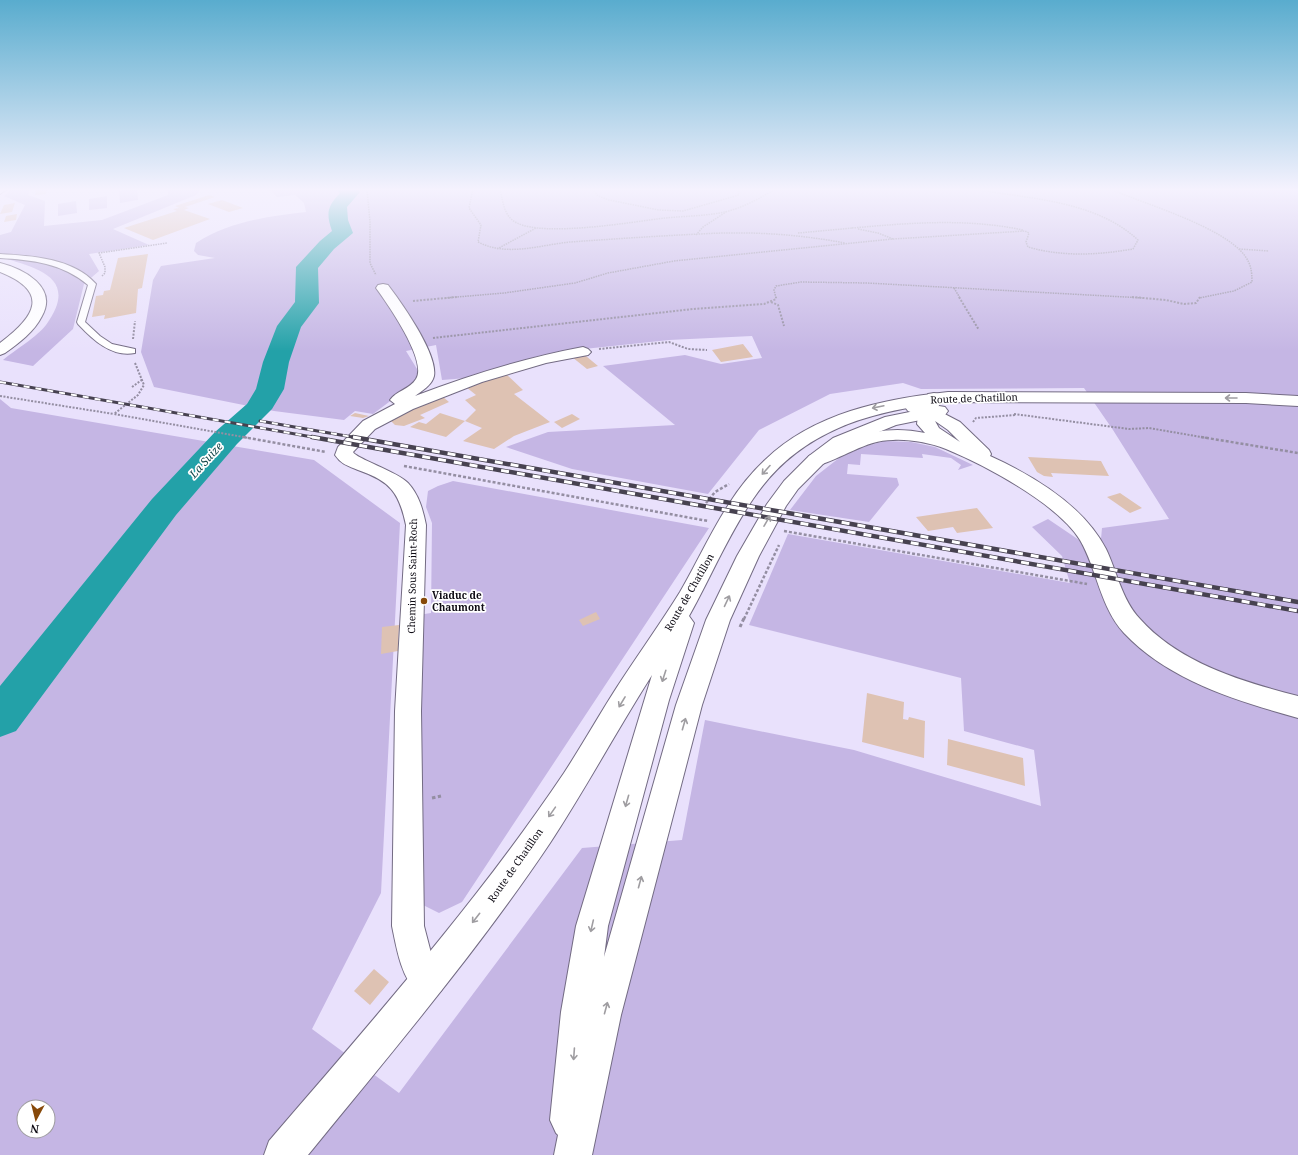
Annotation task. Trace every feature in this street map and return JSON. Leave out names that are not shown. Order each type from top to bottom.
[{"type":"main road","points":[[0,267],[16,273],[31,282],[40,293],[36,312],[26,328],[0,350]]},
{"type":"main road","points":[[344,455],[344,451],[368,425],[420,385],[426,376],[426,364],[415,341],[402,316],[383,288]]},
{"type":"main road","points":[[368,425],[407,405],[476,379],[544,359],[583,352]]},
{"type":"main road","name":"Route de Chatillon","points":[[573,1155],[604,1015],[689,705],[718,620],[762,530],[777,504],[791,485],[816,460],[839,442],[931,405],[948,396],[1206,397],[1298,401]]},
{"type":"main road","name":"Route de Chatillon","points":[[283,1155],[429,979],[499,888],[571,785],[688,599],[727,524],[758,479],[772,464],[793,446],[846,417],[900,402],[931,405]]},
{"type":"main road","points":[[931,405],[942,418],[954,418],[994,466]]},
{"type":"main road","points":[[931,405],[926,424],[947,444]]},
{"type":"main road","name":"Route de Chatillon","points":[[954,418],[989,407],[1256,410],[1298,408]]},
{"type":"main road","points":[[816,460],[864,440],[886,434],[906,435],[947,444],[994,466],[1050,501],[1075,521],[1090,539],[1118,607],[1132,626],[1154,647],[1186,666],[1230,686],[1267,699],[1298,707]]},
{"type":"main road","name":"Chemin Sous Saint-Roch","points":[[344,455],[348,460],[368,466],[391,479],[406,490],[413,508],[416,525],[408,711],[408,926],[416,961],[429,979]]},
{"type":"main road","points":[[567,1155],[578,1012],[592,926],[656,700],[688,599]]},
{"type":"lane","points":[[0,256],[45,259],[84,276],[92,284],[81,322],[106,345],[118,351],[132,351]]},
{"type":"path","points":[[92,284],[105,273],[106,267],[99,253],[167,243]]},
{"type":"path","points":[[370,243],[370,263],[383,288]]},
{"type":"path","points":[[480,243],[496,250],[516,250],[544,245],[576,243]]},
{"type":"path","points":[[496,250],[509,243]]},
{"type":"path","points":[[842,243],[847,244]]},
{"type":"path","points":[[422,302],[575,283],[608,273],[674,261],[857,243]]},
{"type":"path","points":[[1026,243],[1028,246],[1058,254],[1077,256],[1110,253],[1133,248],[1136,243]]},
{"type":"path","points":[[772,302],[776,300],[774,290],[776,286],[790,282],[867,283],[1118,296],[1166,300],[1184,304],[1196,303],[1200,297],[1223,294],[1241,288],[1252,282],[1254,275],[1249,261],[1231,243]]},
{"type":"path","points":[[1238,249],[1269,251]]},
{"type":"path","points":[[954,288],[979,330]]},
{"type":"path","points":[[415,341],[633,315],[772,302],[778,305],[784,326]]},
{"type":"path","points":[[114,414],[138,395],[144,385],[144,379],[137,370],[132,351],[135,321]]},
{"type":"path","points":[[583,352],[669,342],[688,349],[707,350]]},
{"type":"path","points":[[132,387],[144,379]]},
{"type":"path","points":[[1,395],[344,455]]},
{"type":"path","points":[[989,407],[1018,415],[1129,429],[1149,428],[1280,452],[1298,453]]},
{"type":"path","points":[[398,465],[727,524]]},
{"type":"path","points":[[706,503],[715,492],[730,483]]},
{"type":"path","points":[[762,530],[785,532],[1082,583]]},
{"type":"path","points":[[740,628],[785,532]]},
{"type":"shaded area","points":[[0,243],[144,243],[149,245],[89,254],[99,271],[84,284],[73,329],[33,366],[3,360],[32,339],[46,325],[55,309],[58,296],[56,286],[50,278],[40,271],[0,257]]},
{"type":"shaded area","points":[[196,243],[1298,243],[1298,1155],[0,1155],[0,399],[11,408],[314,460],[400,523],[381,893],[312,1029],[399,1093],[582,848],[682,840],[705,720],[854,750],[1041,806],[1034,750],[964,731],[961,678],[749,625],[788,534],[1070,583],[1062,556],[1032,527],[1048,519],[1082,542],[1101,539],[1102,528],[1169,519],[1113,430],[1084,388],[921,389],[903,383],[830,394],[759,430],[708,494],[572,469],[506,447],[548,432],[675,425],[603,366],[685,355],[721,364],[762,358],[752,336],[669,340],[584,349],[538,356],[467,378],[442,380],[436,345],[406,351],[417,369],[418,377],[409,387],[373,414],[355,411],[344,420],[274,411],[154,387],[141,352],[153,280],[161,266],[215,258],[198,255],[194,251]]},
{"type":"shaded area","points":[[885,441],[911,442],[935,447],[973,465],[958,470],[961,465],[951,458],[922,454],[923,458],[861,454],[860,465],[848,464],[847,474],[897,478],[899,485],[869,522],[790,510],[816,476],[848,451]]},
{"type":"shaded area","points":[[453,481],[709,528],[462,902],[439,913],[421,904],[418,615],[431,613],[432,523],[426,507],[428,491]]},
{"type":"building","points":[[148,254],[142,288],[138,289],[136,313],[104,319],[105,315],[92,317],[96,296],[103,295],[104,291],[110,290],[118,258]]},
{"type":"building","points":[[743,344],[753,357],[721,362],[712,350]]},
{"type":"building","points":[[582,354],[598,366],[587,369],[572,357]]},
{"type":"building","points":[[505,373],[523,390],[514,394],[550,422],[514,436],[494,449],[463,441],[482,428],[465,421],[476,410],[465,400],[476,395],[466,387]]},
{"type":"building","points":[[442,396],[449,402],[420,415],[425,418],[404,426],[395,425],[388,418]]},
{"type":"building","points":[[355,413],[369,416],[363,418],[350,416]]},
{"type":"building","points":[[440,413],[465,421],[446,437],[410,427],[419,422],[426,424]]},
{"type":"building","points":[[572,414],[580,419],[562,428],[554,422]]},
{"type":"building","points":[[1028,457],[1101,461],[1109,476],[1051,473],[1053,477],[1044,476],[1037,472]]},
{"type":"building","points":[[1120,493],[1142,508],[1130,513],[1107,497]]},
{"type":"building","points":[[977,508],[993,528],[957,533],[953,527],[928,531],[916,517]]},
{"type":"building","points":[[596,612],[600,619],[583,626],[579,620]]},
{"type":"building","points":[[399,625],[398,651],[381,654],[382,627]]},
{"type":"building","points":[[867,693],[904,702],[903,719],[908,720],[909,717],[925,721],[924,758],[862,742]]},
{"type":"building","points":[[948,739],[1023,758],[1025,786],[947,765]]},
{"type":"building","points":[[374,969],[389,982],[370,1005],[354,991]]},
{"type":"waterway","name":"La Suize","points":[[0,718],[164,507],[226,438],[258,409],[270,389],[276,362],[289,326],[307,303],[307,267],[330,243]]},
{"type":"railway","points":[[0,382],[318,438]]},
{"type":"railway","points":[[260,421],[358,438]]},
{"type":"railway","points":[[312,437],[1298,611]]},
{"type":"railway","points":[[353,437],[1298,602]]},
{"type":"place","name":"Viaduc de Chaumont","points":[[424,601]]}]
